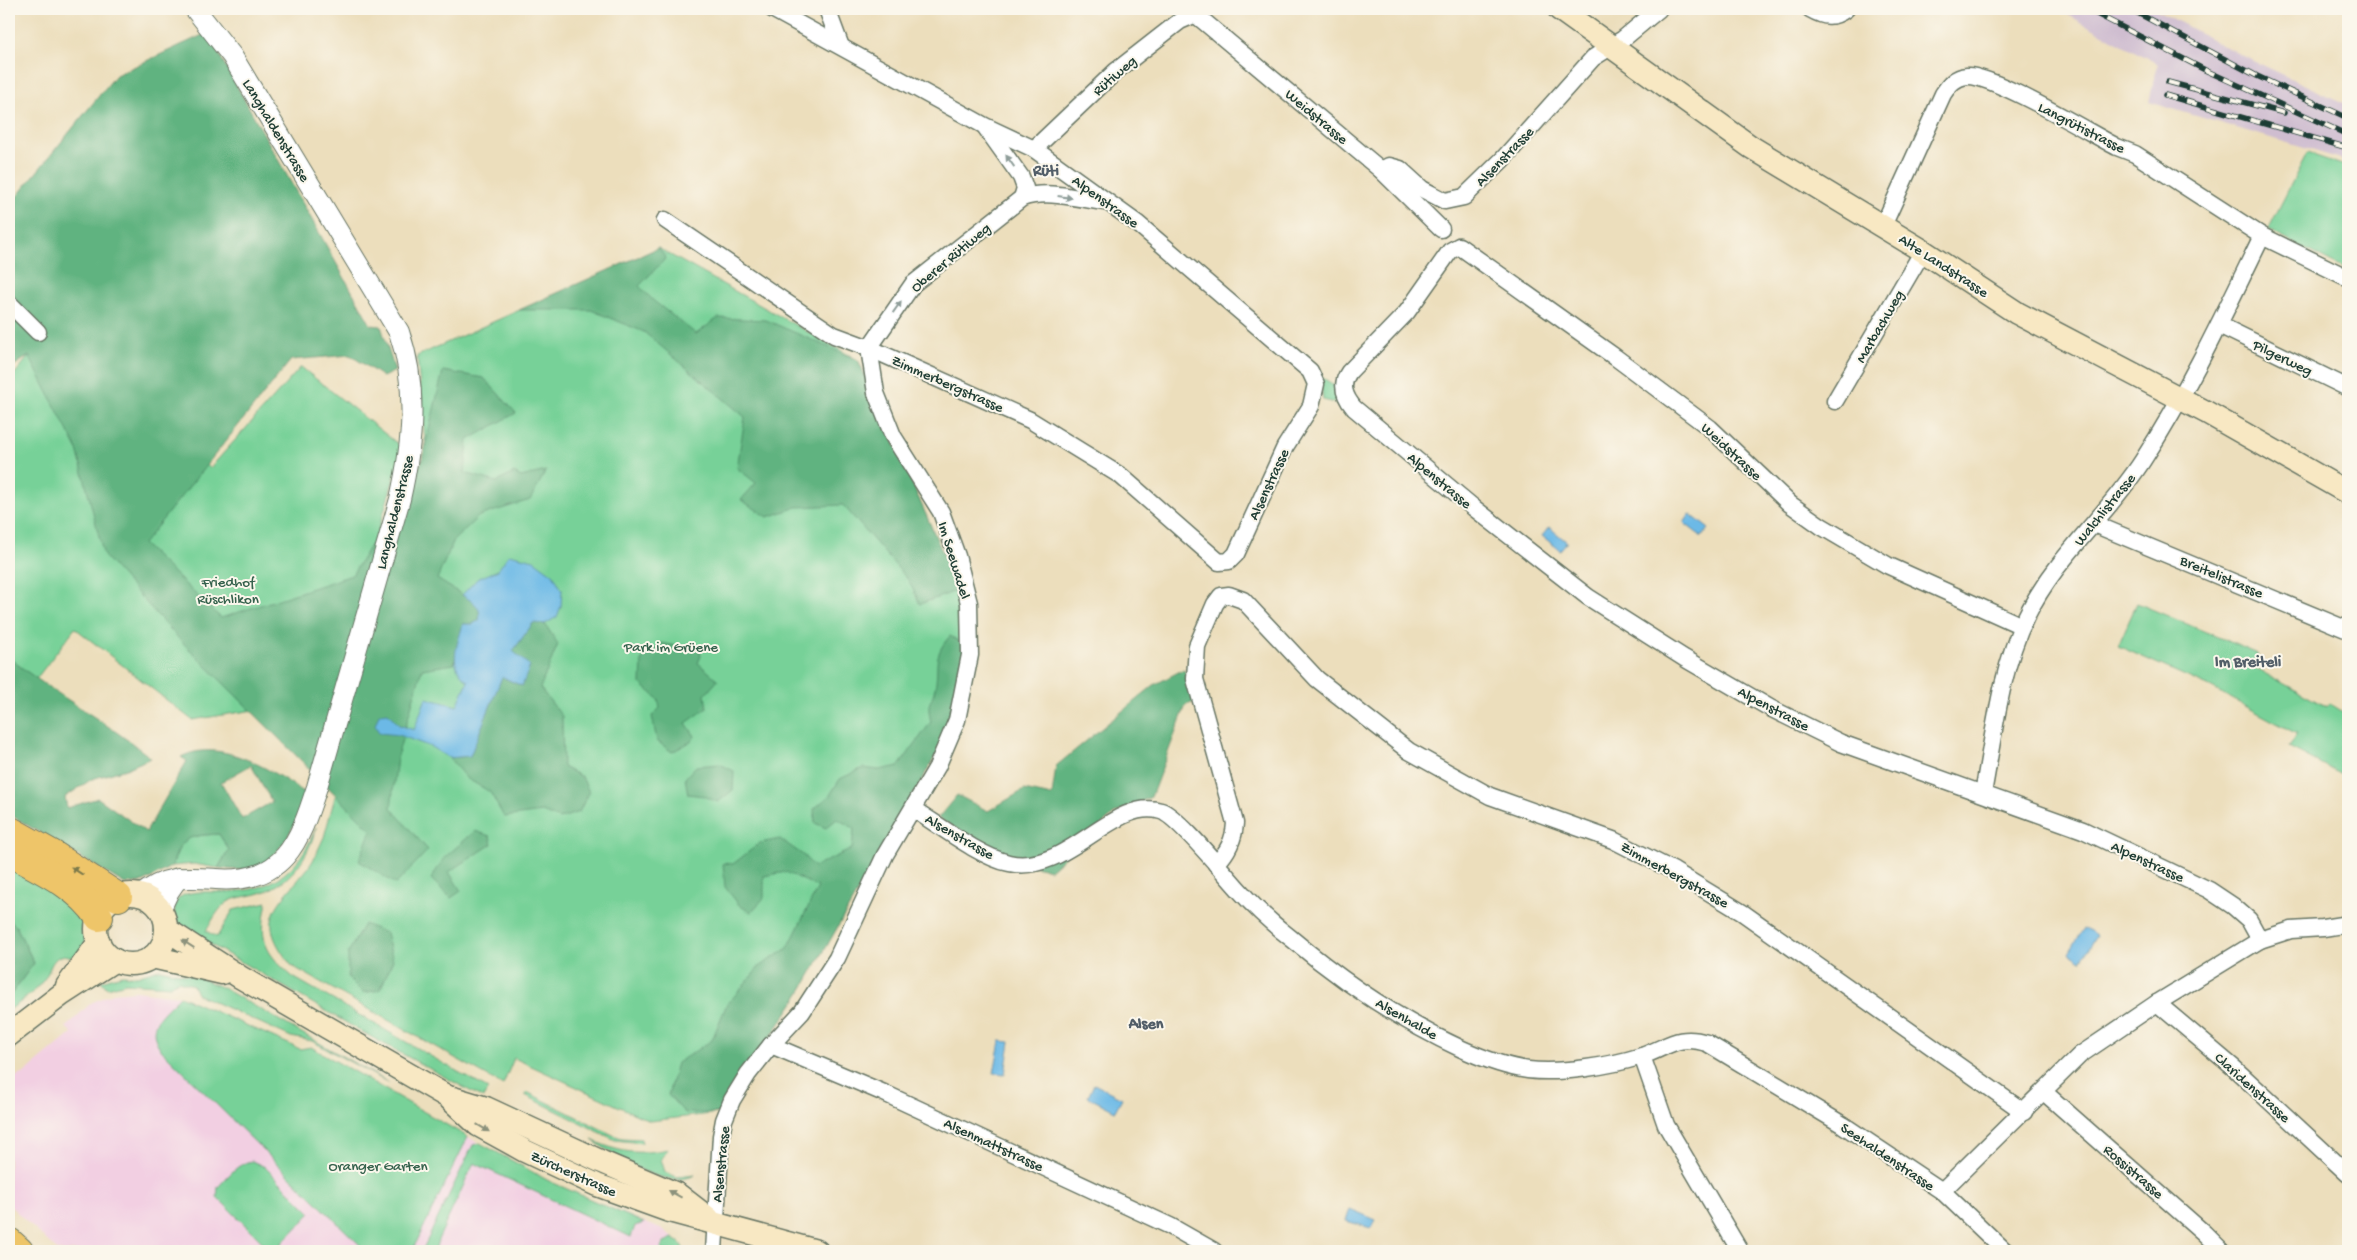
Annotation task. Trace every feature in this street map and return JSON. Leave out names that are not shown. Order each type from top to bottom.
[{"type":"highway","points":[[9,830],[129,896]]},
{"type":"highway","points":[[9,852],[76,891],[86,901],[99,930]]},
{"type":"highway","points":[[9,1242],[19,1251]]},
{"type":"main road","name":"Alte Landstrasse","points":[[1559,9],[1751,147],[1923,251],[2017,313],[2348,493]]},
{"type":"main road","points":[[61,995],[99,930],[106,905],[129,896],[155,903],[163,919],[164,941],[152,957],[138,963],[122,963],[115,960],[103,949],[99,930]]},
{"type":"main road","name":"Zürcherstrasse","points":[[163,919],[240,977],[448,1097],[478,1125],[525,1151],[597,1185],[669,1211],[818,1251]]},
{"type":"main road","name":"Zürcherstrasse","points":[[152,957],[240,977]]},
{"type":"main road","points":[[9,1035],[52,1004],[61,995],[115,960]]},
{"type":"street","name":"Langhaldenstrasse","points":[[129,896],[153,886],[187,876],[242,880],[258,876],[270,870],[286,856],[296,842],[305,824],[317,787],[400,499],[409,459],[411,420],[408,358],[399,332],[232,56],[195,9]]},
{"type":"street","name":"Alpenstrasse","points":[[772,9],[840,44],[985,126],[1034,150],[1138,224],[1310,371]]},
{"type":"street","points":[[827,9],[840,44]]},
{"type":"street","points":[[1610,46],[1623,39],[1659,9]]},
{"type":"street","points":[[1810,9],[1827,17],[1837,16],[1846,9]]},
{"type":"street","name":"Rütiweg","points":[[1034,150],[1116,71],[1195,10]]},
{"type":"street","name":"Weidstrasse","points":[[1195,10],[1381,170],[1441,229]]},
{"type":"street","name":"Alsenstrasse","points":[[1381,170],[1389,166],[1400,170],[1422,189],[1445,202],[1464,197],[1502,160],[1593,58],[1610,46]]},
{"type":"street","name":"Langrütistrasse","points":[[1882,226],[1943,94],[1953,81],[1967,76],[1981,78],[2003,87],[2117,147],[2135,154],[2262,236],[2344,276]]},
{"type":"street","points":[[985,126],[1021,177],[1025,188],[1022,198]]},
{"type":"street","name":"Oberer Rütiweg","points":[[869,348],[912,284],[1022,198],[1034,194],[1046,194],[1110,203]]},
{"type":"street","name":"Zimmerbergstrasse","points":[[665,220],[834,335],[869,348],[1030,420],[1121,476],[1220,562]]},
{"type":"street","name":"Walchlistrasse","points":[[1983,793],[2008,665],[2022,626],[2047,581],[2143,460],[2180,400],[2262,236]]},
{"type":"street","name":"Weidstrasse","points":[[1343,383],[1350,372],[1407,312],[1450,251],[1460,246],[1615,356],[1710,428],[1790,504],[1821,526],[1886,565],[2022,626]]},
{"type":"street","name":"Marbachweg","points":[[1836,401],[1923,251]]},
{"type":"street","points":[[9,303],[38,332]]},
{"type":"street","name":"Pilgerweg","points":[[2218,325],[2348,388]]},
{"type":"street","name":"Im Seewadel","points":[[869,348],[876,393],[893,436],[940,512],[957,556],[969,603],[970,655],[957,720],[937,767],[913,809]]},
{"type":"street","name":"Alsenstrasse","points":[[1220,562],[1228,561],[1236,554],[1285,447],[1311,406],[1316,384],[1310,371]]},
{"type":"street","name":"Alpenstrasse","points":[[1343,383],[1345,396],[1354,408],[1474,508],[1588,597],[1684,658],[1770,708],[1841,743],[2083,830],[2209,890],[2233,906],[2249,920],[2260,940]]},
{"type":"street","name":"Breitelistrasse","points":[[2094,524],[2348,630]]},
{"type":"street","name":"Zimmerbergstrasse","points":[[1216,864],[1224,856],[1231,843],[1235,824],[1195,679],[1197,646],[1215,604],[1221,596],[1229,595],[1243,600],[1317,679],[1409,751],[1490,796],[1612,840],[1674,870],[1743,913],[2024,1112]]},
{"type":"street","name":"Alsenstrasse","points":[[714,1251],[724,1120],[732,1100],[748,1074],[771,1045],[802,1012],[827,974],[885,855],[913,809],[986,854],[1009,863],[1029,864],[1052,858],[1129,812],[1150,808],[1164,811],[1216,864]]},
{"type":"street","name":"Alsenhalde","points":[[1216,864],[1242,893],[1292,940],[1342,978],[1392,1011],[1462,1049],[1499,1063],[1528,1070],[1595,1066],[1642,1056]]},
{"type":"street","points":[[163,919],[169,891],[178,878]]},
{"type":"street","name":"Seehaldenstrasse","points":[[1642,1056],[1675,1041],[1687,1039],[1707,1042],[1843,1125],[1942,1191],[2080,1056],[2157,1003],[2260,940],[2291,930],[2348,924]]},
{"type":"street","name":"Claridenstrasse","points":[[2157,1003],[2234,1068],[2348,1174]]},
{"type":"street","name":"Alsenmattstrasse","points":[[771,1045],[884,1093],[1152,1218],[1214,1251]]},
{"type":"street","points":[[1642,1056],[1666,1124],[1740,1251]]},
{"type":"street","name":"Rossistrasse","points":[[2044,1092],[2197,1226],[2222,1251]]},
{"type":"street","points":[[1942,1191],[2005,1251]]},
{"type":"shaded area","points":[[2057,9],[2155,9],[2239,54],[2348,105],[2348,161],[2149,102],[2158,64]]},
{"type":"shaded area","points":[[135,991],[180,996],[300,1049],[311,1047],[549,1181],[665,1231],[680,1243],[685,1251],[58,1251],[9,1205],[9,1079],[23,1074],[72,1033],[66,1027],[91,1003],[113,993]]},
{"type":"green space","points":[[207,33],[371,325],[381,326],[395,371],[383,377],[350,355],[291,360],[143,544],[221,618],[352,575],[421,463],[443,371],[484,378],[516,413],[468,440],[465,473],[497,482],[514,473],[521,477],[546,471],[530,500],[479,516],[454,540],[437,579],[477,604],[481,613],[479,620],[473,624],[463,624],[454,664],[422,669],[397,757],[391,808],[428,850],[396,884],[359,861],[371,830],[179,639],[104,556],[77,449],[29,356],[9,369],[9,206],[116,75]]},
{"type":"green space","points":[[2307,153],[2348,167],[2348,271],[2268,230]]},
{"type":"green space","name":"Park im Grüene","points":[[658,248],[858,360],[973,622],[957,718],[800,993],[720,1113],[650,1121],[514,1058],[503,1085],[292,966],[280,950],[274,936],[272,924],[279,903],[315,857],[324,837],[427,461],[417,356]]},
{"type":"green space","points":[[658,248],[666,258],[639,286],[655,302],[696,334],[718,318],[766,320],[858,360],[959,590],[920,604],[909,581],[843,505],[797,507],[768,517],[741,500],[756,483],[737,468],[745,417],[644,332],[591,310],[519,310]]},
{"type":"green space","name":"Friedhof Rüschlikon","points":[[47,334],[210,468],[301,367],[403,448],[328,698],[192,720],[75,628],[36,679],[9,658],[9,381]]},
{"type":"green space","points":[[1320,376],[1337,387],[1340,404],[1323,400]]},
{"type":"green space","points":[[2137,603],[2258,654],[2253,667],[2327,707],[2329,703],[2348,715],[2348,778],[2289,747],[2297,734],[2210,687],[2118,646]]},
{"type":"green space","points":[[533,623],[545,624],[558,644],[540,688],[562,716],[563,767],[582,777],[589,792],[579,812],[559,819],[542,812],[504,817],[490,792],[466,778],[449,758],[470,756],[502,677],[522,686],[513,651]]},
{"type":"green space","points":[[950,636],[969,647],[957,718],[800,993],[720,1113],[685,1113],[668,1095],[677,1063],[712,1040],[726,1006],[760,966],[788,948],[818,887],[786,872],[764,876],[764,898],[751,912],[740,906],[725,887],[723,863],[733,864],[760,843],[780,839],[803,855],[814,867],[852,849],[854,828],[837,819],[826,828],[815,823],[814,809],[830,795],[840,779],[863,768],[879,770],[899,766],[931,722],[929,706],[935,688],[938,656]]},
{"type":"green space","points":[[662,643],[684,648],[690,643],[698,645],[701,656],[698,663],[718,680],[705,695],[707,708],[686,723],[695,736],[692,741],[672,752],[657,741],[652,716],[660,708],[658,699],[641,684],[642,659]]},
{"type":"green space","points":[[9,658],[151,758],[126,769],[92,779],[65,797],[67,808],[98,798],[146,832],[187,761],[181,757],[197,752],[213,751],[247,759],[307,794],[285,841],[268,861],[257,867],[245,870],[218,868],[229,850],[219,834],[200,835],[183,843],[172,866],[144,882],[125,884],[9,814]],"holes":[[[251,765],[272,802],[242,819],[221,782]]]},
{"type":"green space","points":[[1184,669],[1195,702],[1186,705],[1151,797],[1114,814],[1050,870],[1006,858],[938,818],[957,795],[988,811],[1024,790],[1052,796],[1056,766],[1154,685]]},
{"type":"green space","points":[[720,764],[734,771],[733,790],[718,802],[704,796],[688,794],[685,778],[696,766]]},
{"type":"green space","points":[[316,827],[308,849],[296,869],[278,885],[268,890],[227,902],[206,931],[217,937],[233,910],[267,902],[263,926],[264,936],[269,952],[283,968],[293,977],[488,1089],[483,1098],[366,1034],[177,925],[175,912],[176,903],[180,897],[195,892],[247,890],[262,886],[276,879],[298,861]]},
{"type":"green space","points":[[475,831],[490,836],[492,844],[449,872],[461,891],[451,898],[431,879],[444,858]]},
{"type":"green space","points":[[219,834],[229,850],[218,868],[194,864],[172,866],[179,848],[188,839],[200,835]]},
{"type":"green space","points":[[9,866],[72,897],[88,924],[84,947],[76,959],[65,955],[58,958],[53,962],[45,978],[37,988],[9,1010],[9,997],[34,963],[16,926],[9,919]]},
{"type":"green space","points":[[9,919],[16,926],[34,963],[9,997]]},
{"type":"green space","points":[[364,924],[386,933],[393,960],[380,990],[363,993],[348,978],[348,953]]},
{"type":"green space","points":[[159,969],[198,977],[223,988],[389,1083],[312,1041],[291,1037],[197,994],[193,985],[178,981],[170,986],[126,983],[107,988],[101,981],[122,975],[137,976]]},
{"type":"green space","name":"Oranger Garten","points":[[180,996],[300,1049],[311,1047],[468,1137],[412,1251],[364,1249],[162,1051],[154,1034],[155,1027],[161,1015]]},
{"type":"green space","points":[[527,1092],[613,1135],[622,1138],[641,1139],[642,1143],[615,1140],[525,1095]]},
{"type":"green space","points":[[592,1140],[611,1148],[629,1152],[668,1149],[661,1159],[665,1172],[677,1177],[695,1175],[683,1179],[669,1179],[655,1175],[627,1163]]},
{"type":"green space","points":[[480,1143],[549,1181],[644,1223],[635,1226],[631,1237],[474,1163],[438,1240],[435,1251],[422,1251],[473,1145]]},
{"type":"green space","points":[[252,1161],[265,1167],[311,1213],[274,1251],[271,1251],[217,1197],[218,1187],[229,1175],[237,1167]]},
{"type":"green space","points":[[673,1238],[680,1243],[685,1251],[661,1251],[664,1242]]},
{"type":"water","points":[[1690,514],[1709,529],[1702,537],[1684,523]]},
{"type":"water","points":[[1549,527],[1567,542],[1560,550],[1542,536]]},
{"type":"water","points":[[509,554],[534,560],[553,574],[562,590],[561,606],[557,617],[545,624],[533,623],[513,651],[530,666],[522,686],[502,677],[470,756],[449,758],[431,747],[399,735],[379,733],[375,725],[379,714],[388,713],[399,725],[414,730],[426,698],[457,706],[468,681],[458,668],[455,655],[456,647],[463,624],[473,624],[479,620],[480,615],[476,605],[462,595],[477,579],[498,570]]},
{"type":"water","points":[[2084,928],[2096,936],[2081,961],[2069,953]]},
{"type":"water","points":[[1000,1041],[1010,1042],[1005,1074],[994,1073]]},
{"type":"water","points":[[1094,1084],[1122,1098],[1115,1111],[1088,1097]]},
{"type":"water","points":[[1350,1209],[1376,1220],[1371,1228],[1346,1221]]},
{"type":"railway","points":[[2087,9],[2207,71],[2348,135]]},
{"type":"railway","points":[[2130,9],[2257,76],[2348,118]]},
{"type":"railway","points":[[2168,82],[2284,113]]},
{"type":"railway","points":[[2165,95],[2348,148]]},
{"type":"district","name":"Rüti","points":[[1046,169]]},
{"type":"district","name":"Im Breiteli","points":[[2248,660]]},
{"type":"district","name":"Alsen","points":[[1146,1022]]}]
